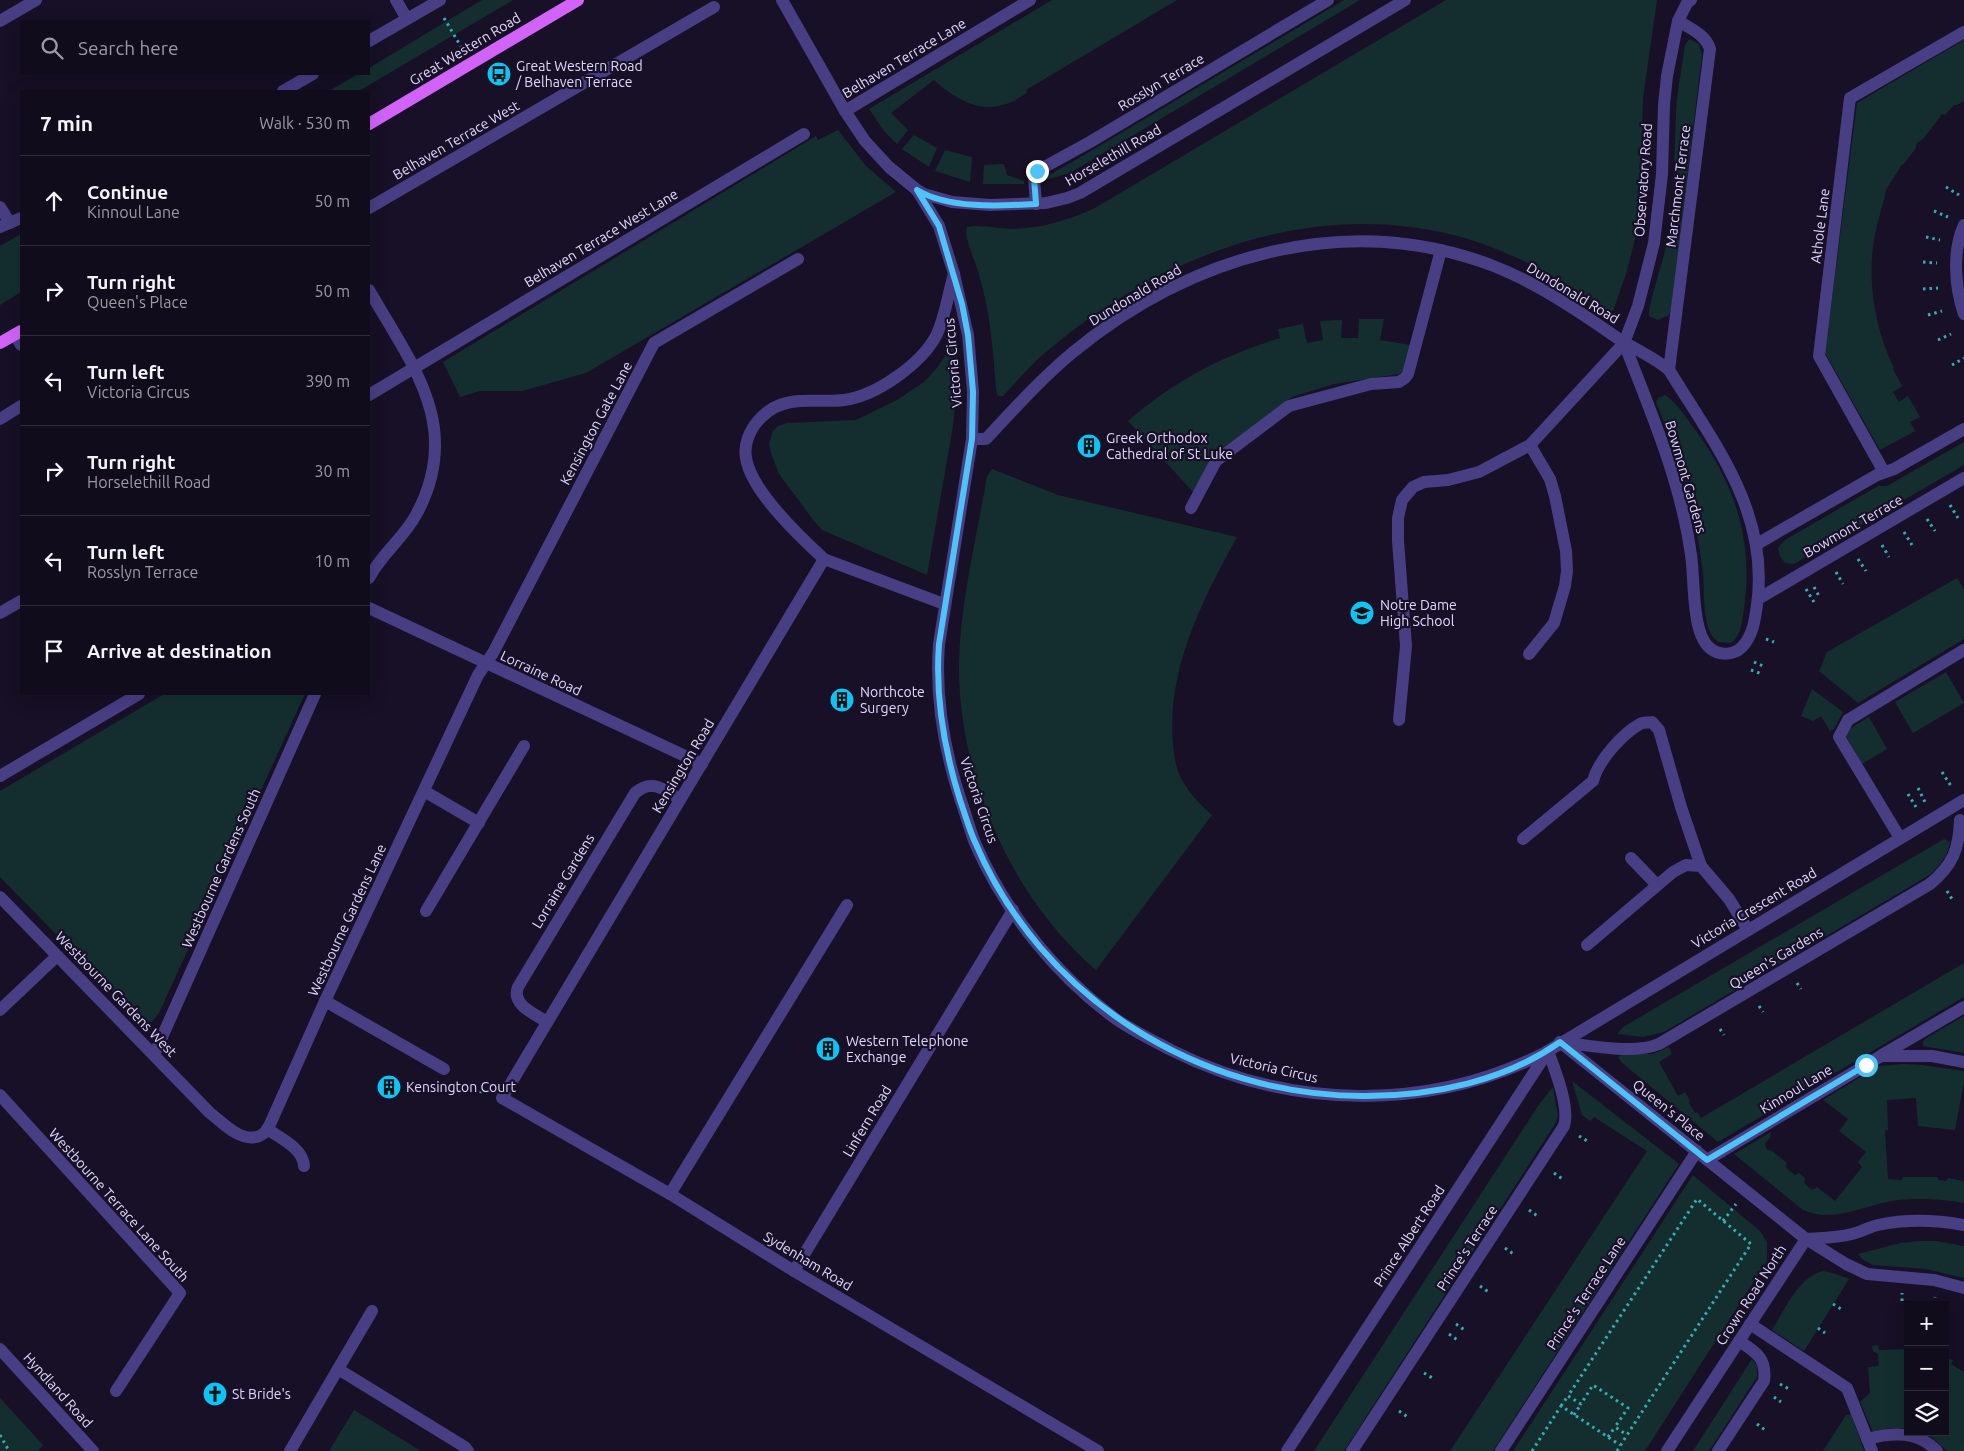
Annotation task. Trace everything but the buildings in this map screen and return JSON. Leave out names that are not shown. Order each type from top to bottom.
[{"type":"main road","name":"Great Western Road","points":[[370,123],[578,0]]},
{"type":"main road","points":[[0,343],[19,337]]},
{"type":"street","points":[[0,21],[36,0]]},
{"type":"street","points":[[396,0],[407,19]]},
{"type":"street","name":"Horselethill Road","points":[[782,0],[864,141],[889,167],[924,194],[952,202],[990,205],[1036,204],[1068,198],[1086,190],[1405,0]]},
{"type":"street","name":"Belhaven Terrace Lane","points":[[845,111],[1030,0]]},
{"type":"street","name":"Rosslyn Terrace","points":[[1036,204],[1034,177],[1039,170],[1090,142],[1328,0]]},
{"type":"street","name":"Observatory Road","points":[[1399,720],[1406,646],[1398,541],[1398,518],[1402,500],[1413,487],[1424,482],[1448,480],[1479,472],[1530,445],[1624,343],[1638,306],[1654,243],[1662,174],[1664,105],[1670,60],[1678,21],[1690,0]]},
{"type":"street","points":[[370,40],[438,2]]},
{"type":"street","name":"Belhaven Terrace West","points":[[370,207],[714,7]]},
{"type":"street","name":"Marchmont Terrace","points":[[1669,370],[1710,49],[1703,37],[1678,21]]},
{"type":"street","name":"Athole Lane","points":[[1884,472],[1819,356],[1850,98],[1964,32]]},
{"type":"street","points":[[285,90],[311,75]]},
{"type":"street","name":"Belhaven Terrace West Lane","points":[[370,394],[804,134]]},
{"type":"street","name":"Victoria Circus","points":[[917,190],[939,226],[954,274],[968,335],[973,392],[972,439],[944,604],[937,669],[941,719],[955,784],[975,843],[1013,910],[1065,974],[1117,1019],[1180,1055],[1209,1068],[1244,1080],[1291,1091],[1323,1095],[1388,1096],[1440,1089],[1482,1080],[1509,1070],[1548,1051]]},
{"type":"street","points":[[0,207],[10,223]]},
{"type":"street","points":[[1964,225],[1958,245],[1957,278],[1964,314]]},
{"type":"street","name":"Dundonald Road","points":[[972,439],[986,439],[1044,377],[1074,352],[1109,325],[1162,293],[1214,269],[1271,251],[1300,245],[1327,242],[1382,242],[1424,246],[1441,250],[1493,266],[1528,282],[1566,303],[1624,343]]},
{"type":"street","points":[[1191,508],[1216,461],[1289,406],[1350,389],[1371,384],[1396,382],[1405,378],[1408,374],[1441,250]]},
{"type":"street","name":"Kensington Gate Lane","points":[[486,664],[654,343],[798,259]]},
{"type":"street","points":[[944,604],[824,559],[794,531],[756,483],[746,458],[745,445],[758,419],[768,410],[782,404],[802,400],[828,402],[848,400],[884,385],[903,372],[920,357],[935,337],[941,323],[954,274]]},
{"type":"street","points":[[370,292],[414,368],[425,391],[434,426],[436,457],[426,496],[416,516],[399,541],[377,563],[370,576]]},
{"type":"street","name":"Bowmont Gardens","points":[[1624,343],[1656,358],[1669,370],[1729,466],[1751,518],[1757,544],[1758,599],[1752,629],[1744,644],[1738,650],[1723,654],[1715,652],[1704,643],[1699,632],[1690,548],[1680,499],[1661,438],[1624,343]]},
{"type":"street","points":[[0,419],[20,407]]},
{"type":"street","points":[[1757,544],[1964,429]]},
{"type":"street","points":[[1529,654],[1554,623],[1565,586],[1567,572],[1566,551],[1555,496],[1550,479],[1530,445]]},
{"type":"street","name":"Bowmont Terrace","points":[[1758,599],[1964,478]]},
{"type":"street","name":"Kensington Road","points":[[502,1098],[824,559]]},
{"type":"street","points":[[0,613],[20,601]]},
{"type":"street","name":"Lorraine Road","points":[[370,608],[702,764]]},
{"type":"street","points":[[1900,838],[1839,736],[1848,720],[1964,650]]},
{"type":"street","name":"Westbourne Gardens Lane","points":[[267,1129],[478,675],[486,664]]},
{"type":"street","points":[[0,776],[137,695]]},
{"type":"street","name":"Westbourne Gardens South","points":[[154,1055],[315,695]]},
{"type":"street","points":[[1523,839],[1593,781],[1596,770],[1610,749],[1642,723],[1652,722],[1659,730],[1681,807],[1701,866],[1729,899],[1748,930]]},
{"type":"street","points":[[426,911],[524,746]]},
{"type":"street","name":"Lorraine Gardens","points":[[547,1022],[526,1009],[518,1000],[516,990],[635,793],[645,786],[655,785],[680,799]]},
{"type":"street","points":[[424,790],[479,823]]},
{"type":"street","name":"Victoria Crescent Road","points":[[1560,1042],[1964,800]]},
{"type":"street","points":[[1948,809],[1962,821]]},
{"type":"street","name":"Queen's Gardens","points":[[1560,1042],[1617,1048],[1651,1047],[1659,1044],[1930,884],[1942,874],[1952,860],[1960,839],[1962,821]]},
{"type":"street","points":[[1631,858],[1657,885]]},
{"type":"street","points":[[1586,945],[1673,872],[1686,865],[1701,866]]},
{"type":"street","name":"Westbourne Gardens West","points":[[0,897],[210,1113],[228,1128],[245,1136],[256,1137],[267,1129]]},
{"type":"street","points":[[670,1194],[847,905]]},
{"type":"street","name":"Linfern Road","points":[[794,1271],[1013,910]]},
{"type":"street","points":[[0,1010],[57,956]]},
{"type":"street","points":[[325,1001],[444,1069]]},
{"type":"street","name":"Kinnoul Lane","points":[[1707,1160],[1964,1007]]},
{"type":"street","name":"Prince Albert Road","points":[[1287,1451],[1548,1051],[1560,1042]]},
{"type":"street","name":"Queen's Place","points":[[1560,1042],[1806,1239],[1846,1264],[1868,1274],[1914,1277],[1964,1288]]},
{"type":"street","name":"Prince's Terrace","points":[[1352,1451],[1564,1126],[1566,1119],[1560,1084],[1548,1051]]},
{"type":"street","points":[[1881,1056],[1932,1056],[1964,1062]]},
{"type":"street","name":"Westbourne Terrace Lane South","points":[[0,1095],[180,1293],[116,1391]]},
{"type":"street","name":"Sydenham Road","points":[[502,1098],[670,1194],[794,1271],[1098,1451]]},
{"type":"street","points":[[267,1129],[298,1151],[304,1159],[304,1166]]},
{"type":"street","name":"Prince's Terrace Lane","points":[[1502,1451],[1697,1151]]},
{"type":"street","name":"Crown Road North","points":[[1667,1451],[1806,1239],[1834,1238],[1877,1226],[1900,1222],[1931,1221],[1964,1225]]},
{"type":"street","points":[[290,1451],[372,1311]]},
{"type":"street","points":[[1750,1324],[1847,1388],[1870,1445],[1883,1435],[1902,1433],[1917,1437],[1937,1451]]},
{"type":"street","points":[[1718,1451],[1764,1381],[1765,1369],[1762,1361],[1756,1352],[1739,1341]]},
{"type":"street","name":"Hyndland Road","points":[[0,1349],[93,1451]]},
{"type":"street","points":[[338,1369],[465,1447],[468,1451]]},
{"type":"path","points":[[438,2],[470,63]]},
{"type":"path","points":[[1946,188],[1959,195]]},
{"type":"path","points":[[1934,211],[1948,217]]},
{"type":"path","points":[[1926,237],[1940,240]]},
{"type":"path","points":[[1922,262],[1937,263]]},
{"type":"path","points":[[1923,289],[1938,288]]},
{"type":"path","points":[[1928,315],[1942,311]]},
{"type":"path","points":[[1938,340],[1951,334]]},
{"type":"path","points":[[1952,365],[1964,358]]},
{"type":"path","points":[[1950,505],[1958,518]]},
{"type":"path","points":[[1926,518],[1935,531]]},
{"type":"path","points":[[1904,532],[1912,545]]},
{"type":"path","points":[[1882,544],[1889,558]]},
{"type":"path","points":[[1858,558],[1866,571]]},
{"type":"path","points":[[1836,571],[1843,584]]},
{"type":"path","points":[[1813,584],[1820,598]]},
{"type":"path","points":[[1806,589],[1814,602]]},
{"type":"path","points":[[1754,662],[1765,666]]},
{"type":"path","points":[[1751,670],[1762,674]]},
{"type":"path","points":[[1942,772],[1951,786]]},
{"type":"path","points":[[1918,788],[1925,802]]},
{"type":"path","points":[[1908,794],[1916,807]]},
{"type":"path","points":[[1947,891],[1952,898]]},
{"type":"path","points":[[1757,1003],[1763,1012]]},
{"type":"path","points":[[1718,1026],[1724,1035]]},
{"type":"path","points":[[458,1085],[502,1098]]},
{"type":"path","points":[[1577,1134],[1589,1142]]},
{"type":"path","points":[[1552,1172],[1564,1180]]},
{"type":"path","points":[[1532,1451],[1696,1199],[1751,1244],[1617,1451]]},
{"type":"path","points":[[1528,1210],[1539,1217]]},
{"type":"path","points":[[1504,1247],[1515,1254]]},
{"type":"path","points":[[1479,1286],[1490,1293]]},
{"type":"path","points":[[1833,1304],[1840,1309]]},
{"type":"path","points":[[1454,1324],[1466,1331]]},
{"type":"path","points":[[1818,1328],[1825,1333]]},
{"type":"path","points":[[1448,1334],[1459,1341]]},
{"type":"path","points":[[1423,1372],[1434,1379]]},
{"type":"path","points":[[1574,1414],[1594,1385],[1628,1408],[1608,1437]]},
{"type":"path","points":[[1568,1396],[1581,1404]]},
{"type":"path","points":[[1561,1406],[1620,1445]]},
{"type":"path","points":[[1398,1411],[1409,1418]]},
{"type":"path","points":[[1615,1427],[1627,1435]]},
{"type":"path","points":[[0,1435],[9,1451]]},
{"type":"green space","points":[[482,0],[513,0],[361,90],[331,90],[356,75],[370,75],[370,67]]},
{"type":"green space","points":[[1052,0],[1177,0],[1026,90],[1027,93],[1014,101],[1006,104],[986,107],[967,102],[949,92],[934,80],[891,113],[908,130],[897,144],[884,131],[869,109]]},
{"type":"green space","points":[[1344,0],[1360,0],[1070,173],[1042,181],[1047,176]]},
{"type":"green space","points":[[1446,0],[1657,0],[1643,98],[1640,187],[1635,239],[1627,271],[1613,311],[1608,312],[1557,279],[1522,260],[1465,238],[1407,226],[1349,224],[1292,230],[1236,244],[1182,265],[1131,292],[1082,324],[1037,360],[1003,396],[998,396],[988,315],[978,271],[968,242],[967,227],[1013,229],[1034,227],[1065,220],[1095,208]]},
{"type":"green space","points":[[1689,39],[1699,44],[1702,55],[1671,310],[1669,315],[1658,320],[1649,316],[1649,311],[1666,249],[1670,226],[1677,96],[1685,45]]},
{"type":"green space","points":[[1964,40],[1964,101],[1954,105],[1945,115],[1942,114],[1924,138],[1916,144],[1916,148],[1902,164],[1886,191],[1875,233],[1872,278],[1875,309],[1882,339],[1893,369],[1902,386],[1893,392],[1899,402],[1908,396],[1920,417],[1910,422],[1915,431],[1880,450],[1825,353],[1857,103]]},
{"type":"green space","points":[[838,130],[866,166],[896,192],[586,373],[522,391],[480,391],[460,397],[443,362],[816,136],[818,140]]},
{"type":"green space","points":[[914,135],[937,148],[929,167],[902,149]]},
{"type":"green space","points":[[945,150],[972,157],[970,182],[935,171]]},
{"type":"green space","points":[[1004,164],[1007,175],[1024,181],[1024,184],[983,184],[984,165]]},
{"type":"green space","points":[[20,235],[20,293],[0,305],[0,246]]},
{"type":"green space","points":[[1359,319],[1384,319],[1380,340],[1410,345],[1403,371],[1399,374],[1334,384],[1292,397],[1218,452],[1194,493],[1128,421],[1163,394],[1200,371],[1238,353],[1280,338],[1278,329],[1303,324],[1307,343],[1323,340],[1320,321],[1342,320],[1341,338],[1358,338]]},
{"type":"green space","points":[[955,341],[957,388],[953,426],[927,575],[822,530],[779,474],[769,443],[773,431],[778,426],[787,423],[856,420],[897,400],[924,382],[937,368]]},
{"type":"green space","points":[[1665,395],[1673,401],[1707,447],[1720,469],[1738,512],[1746,559],[1746,583],[1741,627],[1731,643],[1718,642],[1709,629],[1706,620],[1703,573],[1691,507],[1672,444],[1656,402],[1658,398]]},
{"type":"green space","points":[[1964,442],[1964,465],[1794,564],[1785,563],[1780,556],[1778,548],[1785,540],[1878,486],[1887,486]]},
{"type":"green space","points":[[992,469],[1058,495],[1237,537],[1200,610],[1190,636],[1181,662],[1172,716],[1174,753],[1180,776],[1192,795],[1212,815],[1096,970],[1066,941],[1039,907],[1015,871],[995,832],[979,791],[968,749],[961,706],[959,664],[962,617],[987,476]]},
{"type":"green space","points":[[1957,578],[1964,589],[1964,639],[1858,703],[1819,671],[1827,652]]},
{"type":"green space","points":[[1946,672],[1964,703],[1913,733],[1895,702]]},
{"type":"green space","points":[[1812,689],[1843,712],[1834,729],[1830,731],[1821,716],[1813,721],[1801,716]]},
{"type":"green space","points":[[162,695],[305,695],[159,1013],[152,1022],[140,1020],[0,877],[0,791]]},
{"type":"green space","points":[[1869,717],[1887,749],[1862,764],[1844,732]]},
{"type":"green space","points":[[1944,839],[1950,842],[1947,851],[1931,874],[1664,1032],[1643,1037],[1617,1034],[1623,1027]]},
{"type":"green space","points":[[1964,963],[1964,997],[1718,1142],[1621,1062],[1618,1057],[1624,1054],[1653,1054],[1669,1047],[1672,1054],[1659,1062],[1678,1096],[1685,1092],[1695,1113],[1697,1112],[1701,1118]]},
{"type":"green space","points":[[1964,1016],[1964,1053],[1923,1046],[1925,1039]]},
{"type":"green space","points":[[1903,1064],[1964,1071],[1964,1082],[1955,1130],[1918,1126],[1916,1098],[1887,1100],[1888,1130],[1885,1130],[1888,1179],[1901,1180],[1903,1177],[1937,1177],[1939,1180],[1946,1181],[1948,1178],[1964,1181],[1964,1203],[1906,1199],[1838,1214],[1814,1214],[1803,1210],[1734,1154],[1771,1132],[1770,1138],[1765,1143],[1766,1149],[1772,1151],[1787,1163],[1786,1168],[1795,1175],[1799,1173],[1805,1178],[1804,1183],[1812,1190],[1817,1187],[1835,1201],[1862,1167],[1858,1162],[1866,1152],[1839,1131],[1848,1119],[1823,1100],[1878,1066]]},
{"type":"green space","points":[[1572,1081],[1679,1164],[1493,1451],[1450,1451],[1647,1151],[1594,1117],[1590,1121],[1582,1115]]},
{"type":"green space","points":[[1553,1087],[1558,1116],[1555,1124],[1344,1451],[1314,1451],[1540,1103]]},
{"type":"green space","points":[[1693,1175],[1760,1231],[1767,1242],[1767,1261],[1645,1451],[1513,1451]]},
{"type":"green space","points":[[1936,1241],[1964,1246],[1964,1278],[1926,1269],[1873,1265],[1862,1259],[1858,1254],[1900,1243]]},
{"type":"green space","points":[[1823,1271],[1849,1279],[1804,1351],[1772,1330],[1799,1287],[1814,1274]]},
{"type":"green space","points":[[1878,1345],[1879,1350],[1904,1349],[1904,1428],[1889,1428],[1873,1432],[1860,1402],[1870,1393],[1868,1367],[1879,1366],[1878,1354],[1873,1351],[1872,1346]]},
{"type":"green space","points":[[1752,1359],[1757,1366],[1757,1377],[1709,1451],[1693,1451]]},
{"type":"green space","points":[[1949,1359],[1953,1360],[1951,1364],[1964,1372],[1964,1451],[1947,1451],[1929,1436],[1949,1436]]},
{"type":"green space","points":[[0,1398],[43,1445],[38,1451],[0,1451]]},
{"type":"green space","points":[[354,1410],[421,1451],[329,1451]]},
{"type":"green space","points":[[1851,1414],[1864,1451],[1823,1451],[1846,1415]]},
{"type":"place","name":"Great Western Road / Belhaven Terrace","points":[[499,74]]},
{"type":"place","name":"Greek Orthodox Cathedral of St Luke","points":[[1089,446]]},
{"type":"place","name":"Notre Dame High School","points":[[1362,613]]},
{"type":"place","name":"Northcote Surgery","points":[[842,700]]},
{"type":"place","name":"Western Telephone Exchange","points":[[828,1049]]},
{"type":"place","name":"Kensington Court","points":[[389,1087]]},
{"type":"place","name":"St Bride's","points":[[215,1394]]},
{"type":"route","points":[[1037,171],[1034,177],[1036,204],[990,205],[952,202],[924,194],[917,190],[939,226],[954,274],[968,335],[972,369],[972,439],[939,644],[937,669],[942,729],[955,784],[975,843],[1001,892],[1013,910],[1027,930],[1065,974],[1117,1019],[1180,1055],[1209,1068],[1244,1080],[1291,1091],[1323,1095],[1388,1096],[1440,1089],[1482,1080],[1509,1070],[1548,1051],[1560,1042],[1707,1160],[1866,1065]]}]
